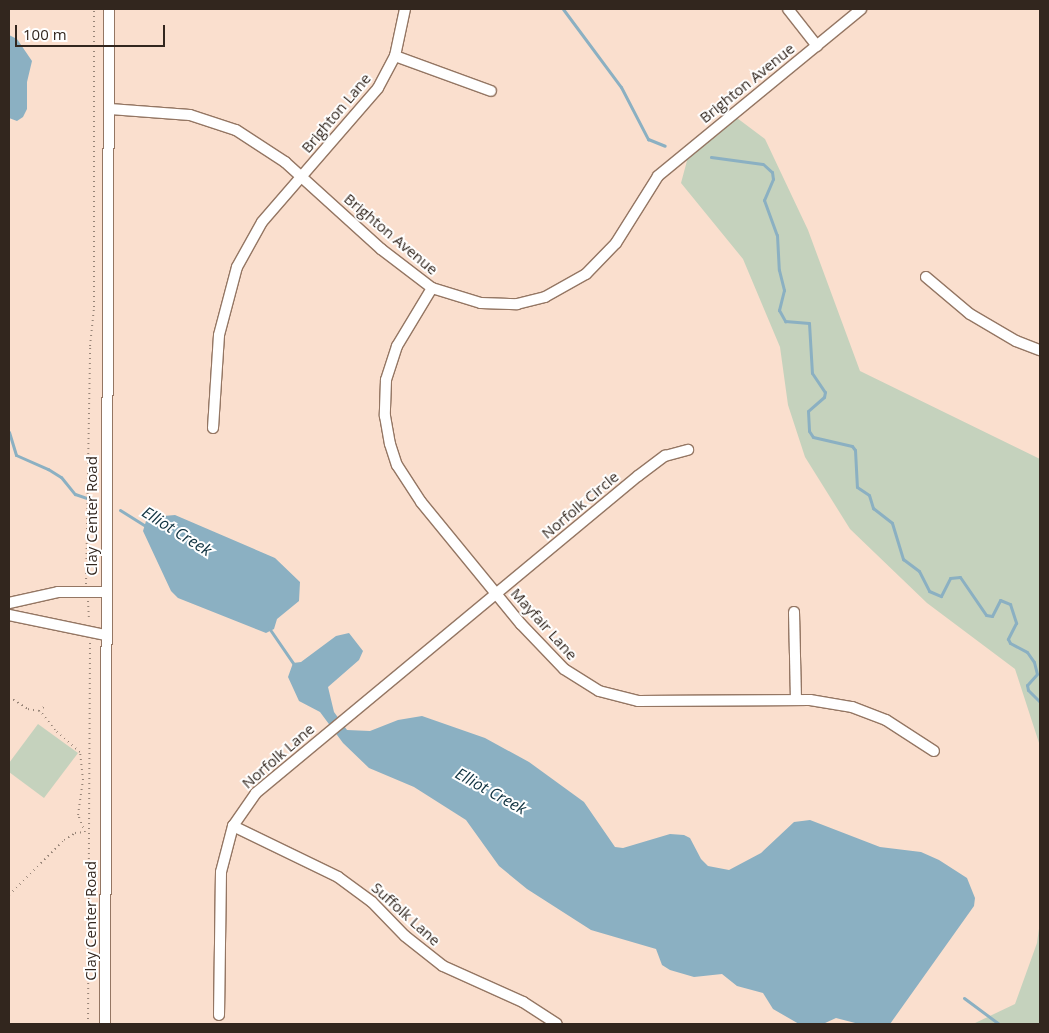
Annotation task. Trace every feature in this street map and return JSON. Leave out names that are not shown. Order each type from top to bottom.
[{"type":"street","name":"Clay Center Road","points":[[106,1024],[109,9]]},
{"type":"street","name":"Brighton Lane","points":[[213,428],[219,335],[232,282],[262,222],[368,102],[395,56],[405,9]]},
{"type":"street","points":[[788,9],[817,46]]},
{"type":"street","name":"Brighton Avenue","points":[[110,109],[170,111],[219,123],[269,149],[395,260],[432,288],[461,300],[500,304],[545,297],[565,288],[586,274],[606,254],[658,176],[861,9]]},
{"type":"street","points":[[395,56],[490,91]]},
{"type":"street","points":[[926,277],[970,314],[1040,350]]},
{"type":"street","name":"Mayfair Lane","points":[[432,288],[397,346],[386,380],[385,416],[390,444],[411,489],[496,592],[564,670],[599,691],[638,701],[796,700],[852,707],[886,720],[934,751]]},
{"type":"street","name":"Norfolk Circle","points":[[496,592],[660,459],[688,450]]},
{"type":"street","points":[[9,603],[58,592],[107,592]]},
{"type":"street","name":"Norfolk Lane","points":[[220,1016],[221,872],[233,826],[256,793],[496,592]]},
{"type":"street","points":[[794,612],[796,700]]},
{"type":"street","points":[[9,614],[106,635]]},
{"type":"street","name":"Suffolk Lane","points":[[233,826],[338,877],[372,902],[405,936],[443,966],[522,1002],[558,1024]]},
{"type":"path","points":[[88,1024],[90,633],[87,592],[90,346],[94,307],[94,9]]},
{"type":"path","points":[[9,697],[22,707],[40,710],[55,730],[80,752],[83,780],[78,815],[84,832],[74,833],[64,840],[9,895]]},
{"type":"path","points":[[40,710],[45,706]]},
{"type":"green space","points":[[737,118],[765,139],[808,230],[860,371],[1040,459],[1040,746],[1015,669],[927,603],[850,529],[805,457],[788,405],[780,347],[743,259],[681,183],[688,157]]},
{"type":"green space","points":[[38,724],[78,753],[44,798],[9,772],[9,763]]},
{"type":"green space","points":[[1040,921],[1040,1024],[973,1024],[1015,1004],[1037,943]]},
{"type":"water","points":[[9,35],[17,39],[32,61],[27,82],[27,109],[23,117],[17,121],[9,118]]},
{"type":"water","points":[[175,515],[275,558],[300,582],[299,601],[277,619],[274,629],[266,633],[178,598],[171,591],[143,531],[146,521],[152,517]]},
{"type":"water","points":[[349,633],[363,651],[359,660],[328,687],[334,712],[347,730],[370,731],[398,720],[422,716],[485,738],[529,762],[584,802],[615,847],[623,848],[670,834],[684,835],[690,838],[701,859],[708,866],[729,870],[761,853],[794,822],[810,820],[880,847],[921,852],[939,860],[967,878],[975,898],[974,906],[890,1024],[859,1024],[836,1018],[823,1024],[799,1024],[773,1009],[763,993],[737,986],[722,974],[694,977],[670,970],[662,965],[656,949],[591,930],[527,889],[499,866],[466,820],[414,787],[369,768],[343,743],[320,712],[299,701],[288,677],[293,663],[301,662],[336,636]]},
{"type":"waterway","points":[[563,9],[621,87],[648,139],[665,146]]},
{"type":"waterway","points":[[711,157],[763,164],[772,172],[773,179],[764,200],[777,235],[779,270],[784,290],[779,310],[785,321],[809,323],[812,373],[825,392],[824,397],[808,411],[809,431],[813,437],[852,446],[855,450],[857,487],[869,495],[873,508],[892,523],[903,559],[919,571],[929,591],[941,596],[950,578],[960,577],[986,615],[992,616],[1000,600],[1010,604],[1016,623],[1008,639],[1010,643],[1027,652],[1034,662],[1037,674],[1027,685],[1028,690],[1040,702]]},
{"type":"waterway","name":"Elliot Creek","points":[[9,432],[16,455],[61,477],[75,494],[95,501]]},
{"type":"waterway","name":"Elliot Creek","points":[[120,510],[147,527]]},
{"type":"waterway","name":"Elliot Creek","points":[[269,628],[295,666]]},
{"type":"waterway","points":[[964,998],[999,1024]]}]
